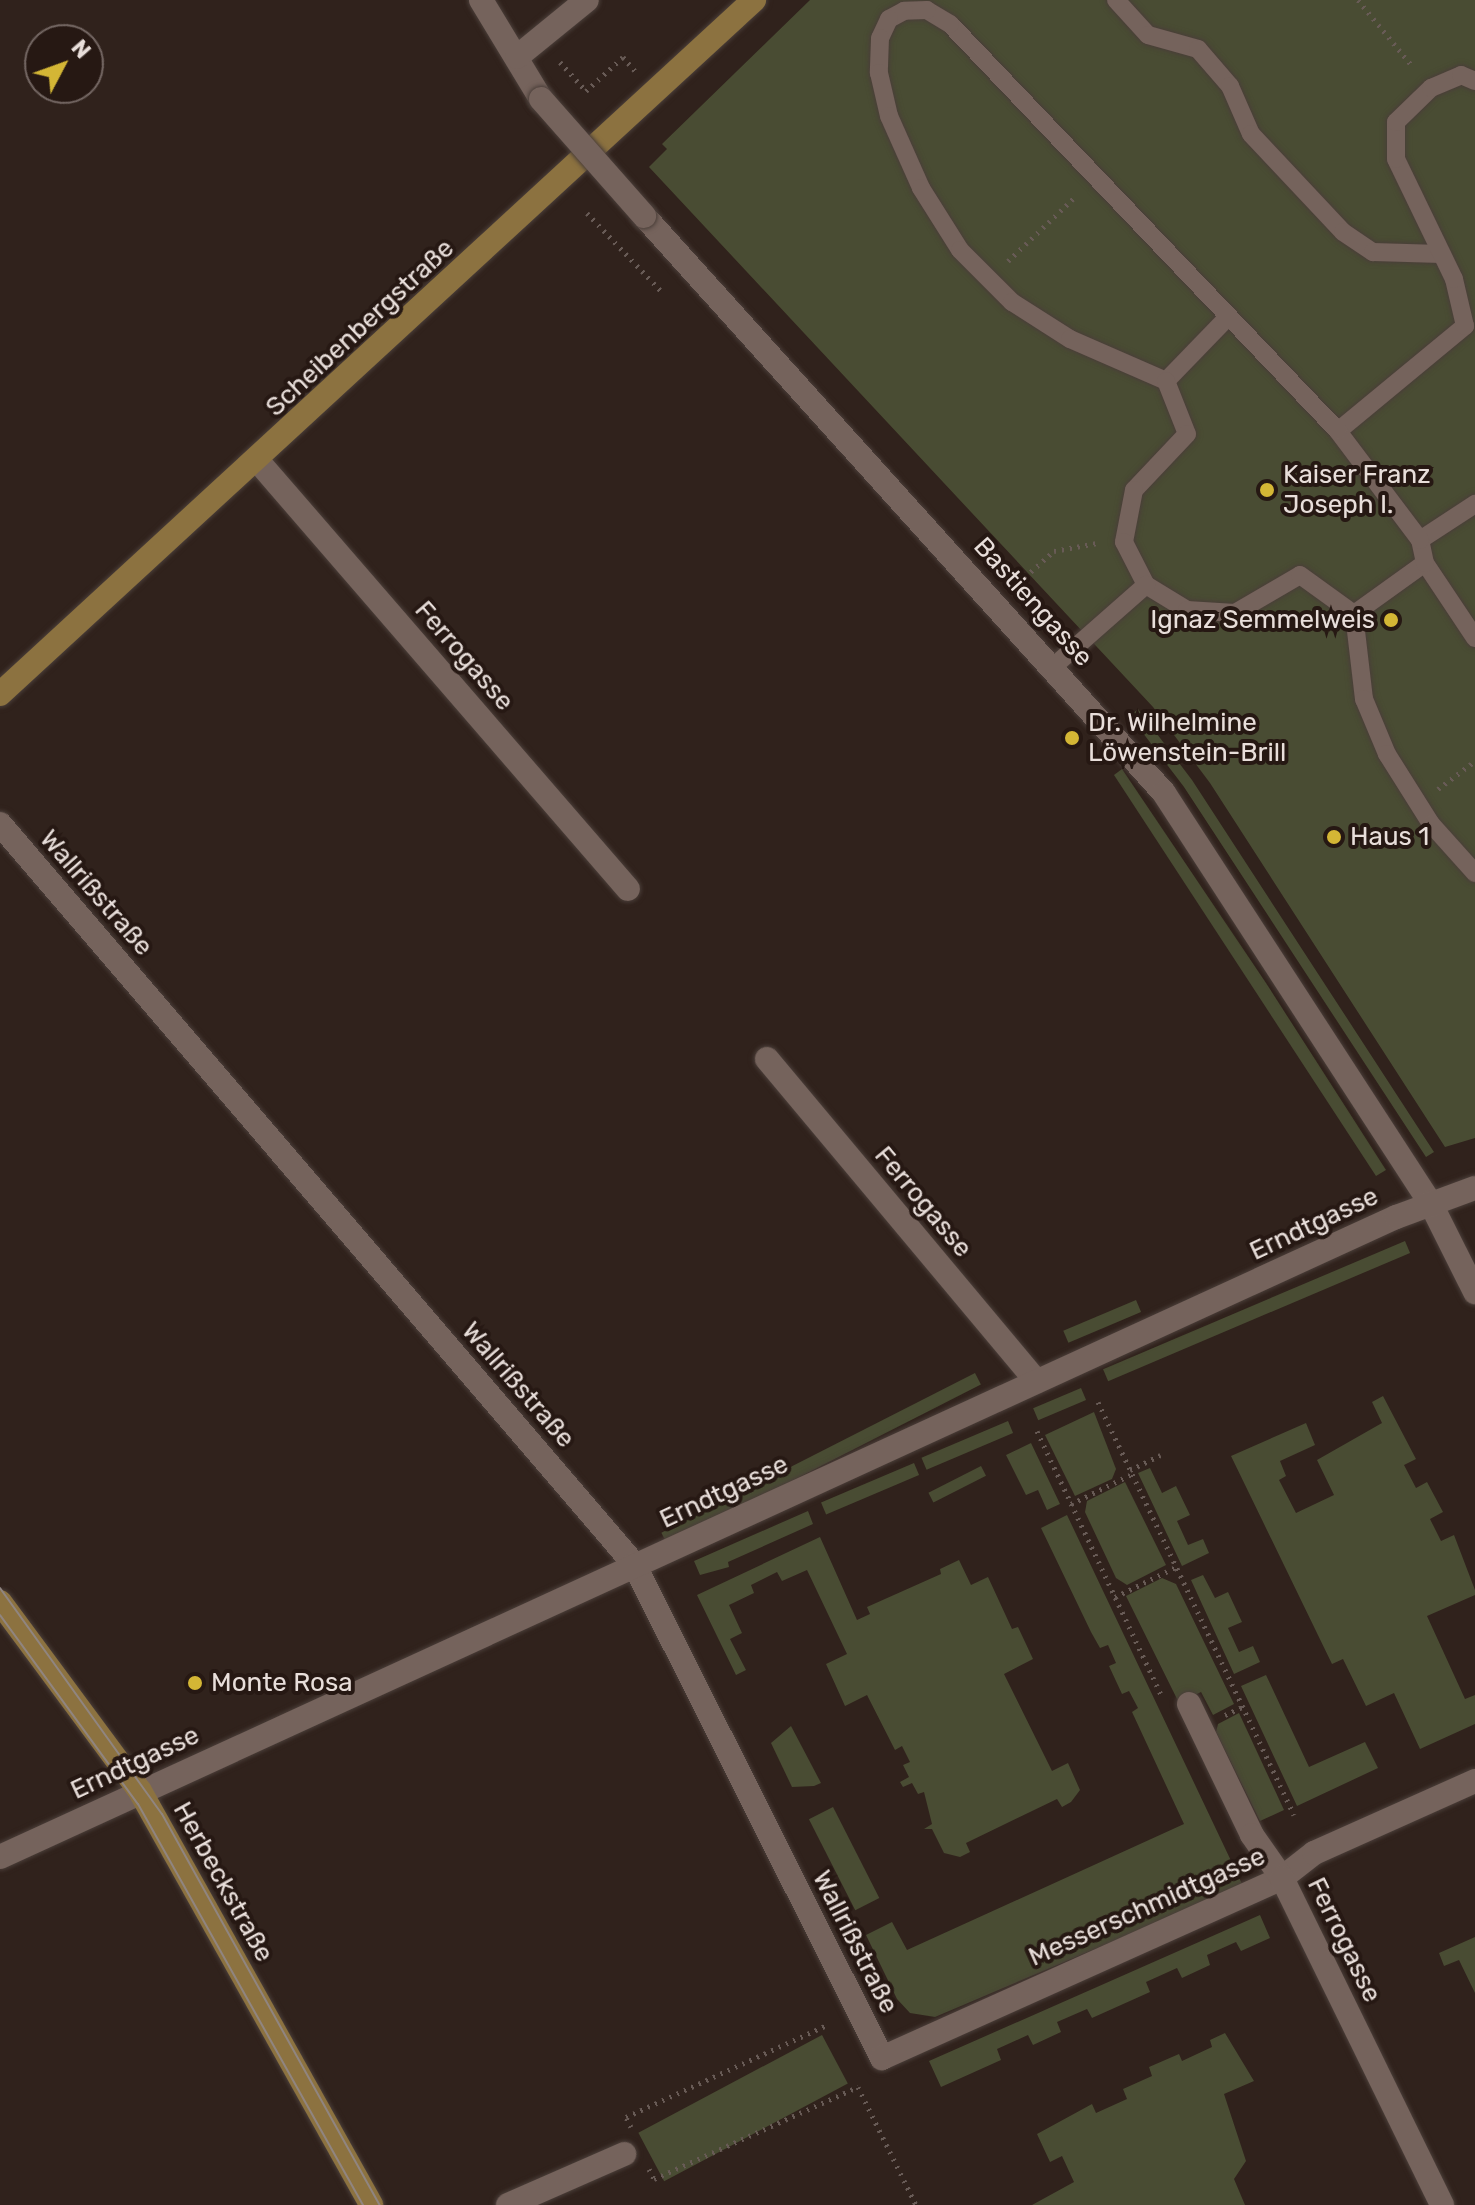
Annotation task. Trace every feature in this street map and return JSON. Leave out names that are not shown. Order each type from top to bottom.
[{"type":"street","name":"Bastiengasse","points":[[481,0],[541,99],[1054,666],[1164,793],[1430,1202],[1475,1292]]},
{"type":"street","points":[[517,57],[587,0]]},
{"type":"street","name":"Scheibenbergstraße","points":[[0,694],[754,0]]},
{"type":"street","name":"Ferrogasse","points":[[257,460],[628,889]]},
{"type":"street","name":"Wallrißstraße","points":[[0,824],[634,1564],[882,2058]]},
{"type":"street","name":"Ferrogasse","points":[[767,1059],[1036,1381]]},
{"type":"street","name":"Erndtgasse","points":[[0,1857],[1430,1202],[1475,1188]]},
{"type":"street","name":"Herbeckstraße","points":[[0,1602],[140,1791],[371,2205]]},
{"type":"street","name":"Ferrogasse","points":[[1189,1704],[1252,1835],[1282,1878],[1442,2205]]},
{"type":"street","name":"Messerschmidtgasse","points":[[882,2058],[1282,1878],[1314,1853],[1475,1781]]},
{"type":"street","points":[[508,2205],[624,2154]]},
{"type":"lane","points":[[1116,0],[1148,35],[1198,49],[1230,86],[1251,134],[1343,232],[1373,252],[1441,254]]},
{"type":"lane","points":[[1475,638],[1425,563],[1420,540],[1338,431],[950,24],[927,10],[904,11],[889,19],[880,38],[879,73],[889,116],[921,188],[987,281],[1070,339],[1166,381],[1187,434],[1134,490],[1124,542],[1146,585],[1187,610],[1235,613],[1300,575],[1354,614],[1364,699],[1387,754],[1418,803],[1475,873]]},
{"type":"lane","points":[[1338,431],[1465,326],[1441,254],[1396,159],[1396,122],[1431,88],[1461,75],[1475,81]]},
{"type":"lane","points":[[1166,381],[1227,318]]},
{"type":"lane","points":[[1420,540],[1475,504]]},
{"type":"lane","points":[[1354,614],[1425,563]]},
{"type":"lane","points":[[1054,666],[1146,585]]},
{"type":"path","points":[[1358,0],[1431,88]]},
{"type":"path","points":[[560,62],[586,91],[623,57],[636,72]]},
{"type":"path","points":[[987,281],[1095,178]]},
{"type":"path","points":[[587,213],[663,293]]},
{"type":"path","points":[[1025,577],[1054,551],[1076,544],[1124,542]]},
{"type":"path","points":[[1418,803],[1475,761]]},
{"type":"path","points":[[1098,1402],[1294,1815]]},
{"type":"path","points":[[1037,1431],[1164,1701]]},
{"type":"path","points":[[1071,1504],[1161,1455]]},
{"type":"path","points":[[1115,1597],[1176,1567]]},
{"type":"path","points":[[626,2117],[827,2025]]},
{"type":"path","points":[[654,2179],[858,2087],[916,2205]]},
{"type":"green space","points":[[810,0],[1475,0],[1475,1138],[1445,1147],[1210,783],[1153,707],[649,167],[667,149],[662,144]]},
{"type":"green space","points":[[1138,709],[1192,780],[1434,1152],[1426,1157],[1184,787],[1130,716]]},
{"type":"green space","points":[[1122,769],[1266,983],[1386,1170],[1376,1176],[1114,775]]},
{"type":"green space","points":[[1373,1193],[1378,1204],[1264,1255],[1259,1244]]},
{"type":"green space","points":[[1405,1241],[1410,1253],[1108,1381],[1103,1369]]},
{"type":"green space","points":[[1136,1300],[1141,1312],[1068,1343],[1063,1331]]},
{"type":"green space","points":[[975,1373],[981,1385],[667,1544],[661,1533]]},
{"type":"green space","points":[[1081,1388],[1086,1400],[1038,1420],[1033,1408]]},
{"type":"green space","points":[[1383,1396],[1416,1459],[1404,1465],[1416,1488],[1427,1482],[1443,1512],[1430,1519],[1441,1541],[1454,1535],[1475,1590],[1475,1595],[1427,1616],[1465,1699],[1475,1695],[1475,1724],[1420,1749],[1394,1693],[1366,1706],[1343,1659],[1332,1664],[1231,1456],[1306,1423],[1315,1445],[1280,1461],[1286,1476],[1279,1480],[1296,1513],[1334,1495],[1317,1460],[1382,1423],[1372,1402]]},
{"type":"green space","points":[[1094,1412],[1116,1469],[1112,1479],[1075,1496],[1045,1435]]},
{"type":"green space","points":[[1008,1421],[1013,1433],[927,1470],[921,1458]]},
{"type":"green space","points":[[1031,1443],[1060,1504],[1047,1510],[1038,1490],[1026,1495],[1006,1455]]},
{"type":"green space","points":[[914,1463],[919,1475],[826,1514],[821,1502]]},
{"type":"green space","points":[[981,1466],[986,1476],[933,1503],[928,1493]]},
{"type":"green space","points":[[1150,1468],[1162,1493],[1176,1486],[1190,1515],[1177,1521],[1188,1545],[1203,1539],[1209,1553],[1182,1566],[1138,1473]]},
{"type":"green space","points":[[1125,1482],[1166,1565],[1127,1585],[1116,1578],[1085,1512],[1087,1501]]},
{"type":"green space","points":[[808,1511],[813,1524],[728,1562],[729,1567],[700,1575],[694,1561]]},
{"type":"green space","points":[[1067,1515],[1243,1886],[935,2017],[910,2013],[897,1999],[866,1935],[892,1922],[907,1950],[1184,1824],[1132,1712],[1138,1708],[1129,1691],[1122,1694],[1109,1666],[1116,1663],[1108,1645],[1100,1648],[1041,1528]]},
{"type":"green space","points":[[820,1537],[857,1620],[870,1614],[867,1607],[941,1574],[940,1569],[959,1560],[971,1585],[988,1577],[1012,1629],[1018,1627],[1033,1659],[1004,1674],[1052,1771],[1068,1763],[1080,1790],[1071,1802],[1062,1807],[1057,1799],[966,1843],[970,1852],[960,1857],[944,1853],[932,1829],[924,1829],[932,1824],[924,1792],[918,1794],[912,1783],[903,1787],[900,1782],[909,1777],[903,1765],[910,1762],[902,1746],[895,1750],[867,1695],[845,1706],[826,1664],[847,1654],[807,1570],[782,1581],[777,1572],[751,1585],[754,1593],[729,1605],[742,1633],[730,1639],[746,1670],[736,1675],[697,1595]]},
{"type":"green space","points":[[1203,1575],[1215,1598],[1228,1592],[1242,1622],[1228,1628],[1239,1652],[1253,1646],[1260,1662],[1234,1674],[1191,1580]]},
{"type":"green space","points":[[1162,1578],[1176,1584],[1234,1704],[1213,1715],[1201,1692],[1179,1703],[1126,1596]]},
{"type":"green space","points":[[1266,1675],[1309,1767],[1365,1742],[1378,1768],[1297,1806],[1241,1686]]},
{"type":"green space","points":[[1239,1713],[1284,1810],[1260,1821],[1216,1732],[1218,1724]]},
{"type":"green space","points":[[791,1726],[821,1783],[792,1787],[771,1743]]},
{"type":"green space","points":[[833,1807],[879,1898],[855,1910],[809,1819]]},
{"type":"green space","points":[[1260,1915],[1270,1938],[1241,1951],[1236,1942],[1207,1955],[1210,1965],[1182,1978],[1177,1968],[1146,1982],[1150,1992],[1092,2018],[1087,2009],[1057,2022],[1061,2032],[1033,2045],[1028,2035],[997,2049],[1001,2060],[941,2087],[929,2061]]},
{"type":"green space","points":[[1475,1937],[1475,1993],[1459,1960],[1444,1966],[1439,1953]]},
{"type":"green space","points":[[1225,2033],[1254,2081],[1224,2094],[1246,2161],[1234,2179],[1245,2205],[1032,2205],[1074,2182],[1062,2156],[1050,2162],[1037,2134],[1092,2104],[1096,2113],[1127,2099],[1123,2089],[1152,2076],[1149,2067],[1179,2054],[1182,2061],[1212,2047],[1210,2040]]},
{"type":"green space","points":[[822,2035],[848,2084],[664,2181],[638,2133]]},
{"type":"tram line","points":[[0,1588],[162,1814],[380,2205]]},
{"type":"tram line","points":[[0,1615],[138,1804],[363,2205]]},
{"type":"place","name":"Kaiser Franz Joseph I.","points":[[1267,490]]},
{"type":"place","name":"Ignaz Semmelweis","points":[[1391,620]]},
{"type":"place","name":"Dr. Wilhelmine Löwenstein-Brill","points":[[1072,738]]},
{"type":"place","name":"Haus 1","points":[[1334,837]]},
{"type":"place","name":"Monte Rosa","points":[[195,1683]]}]
